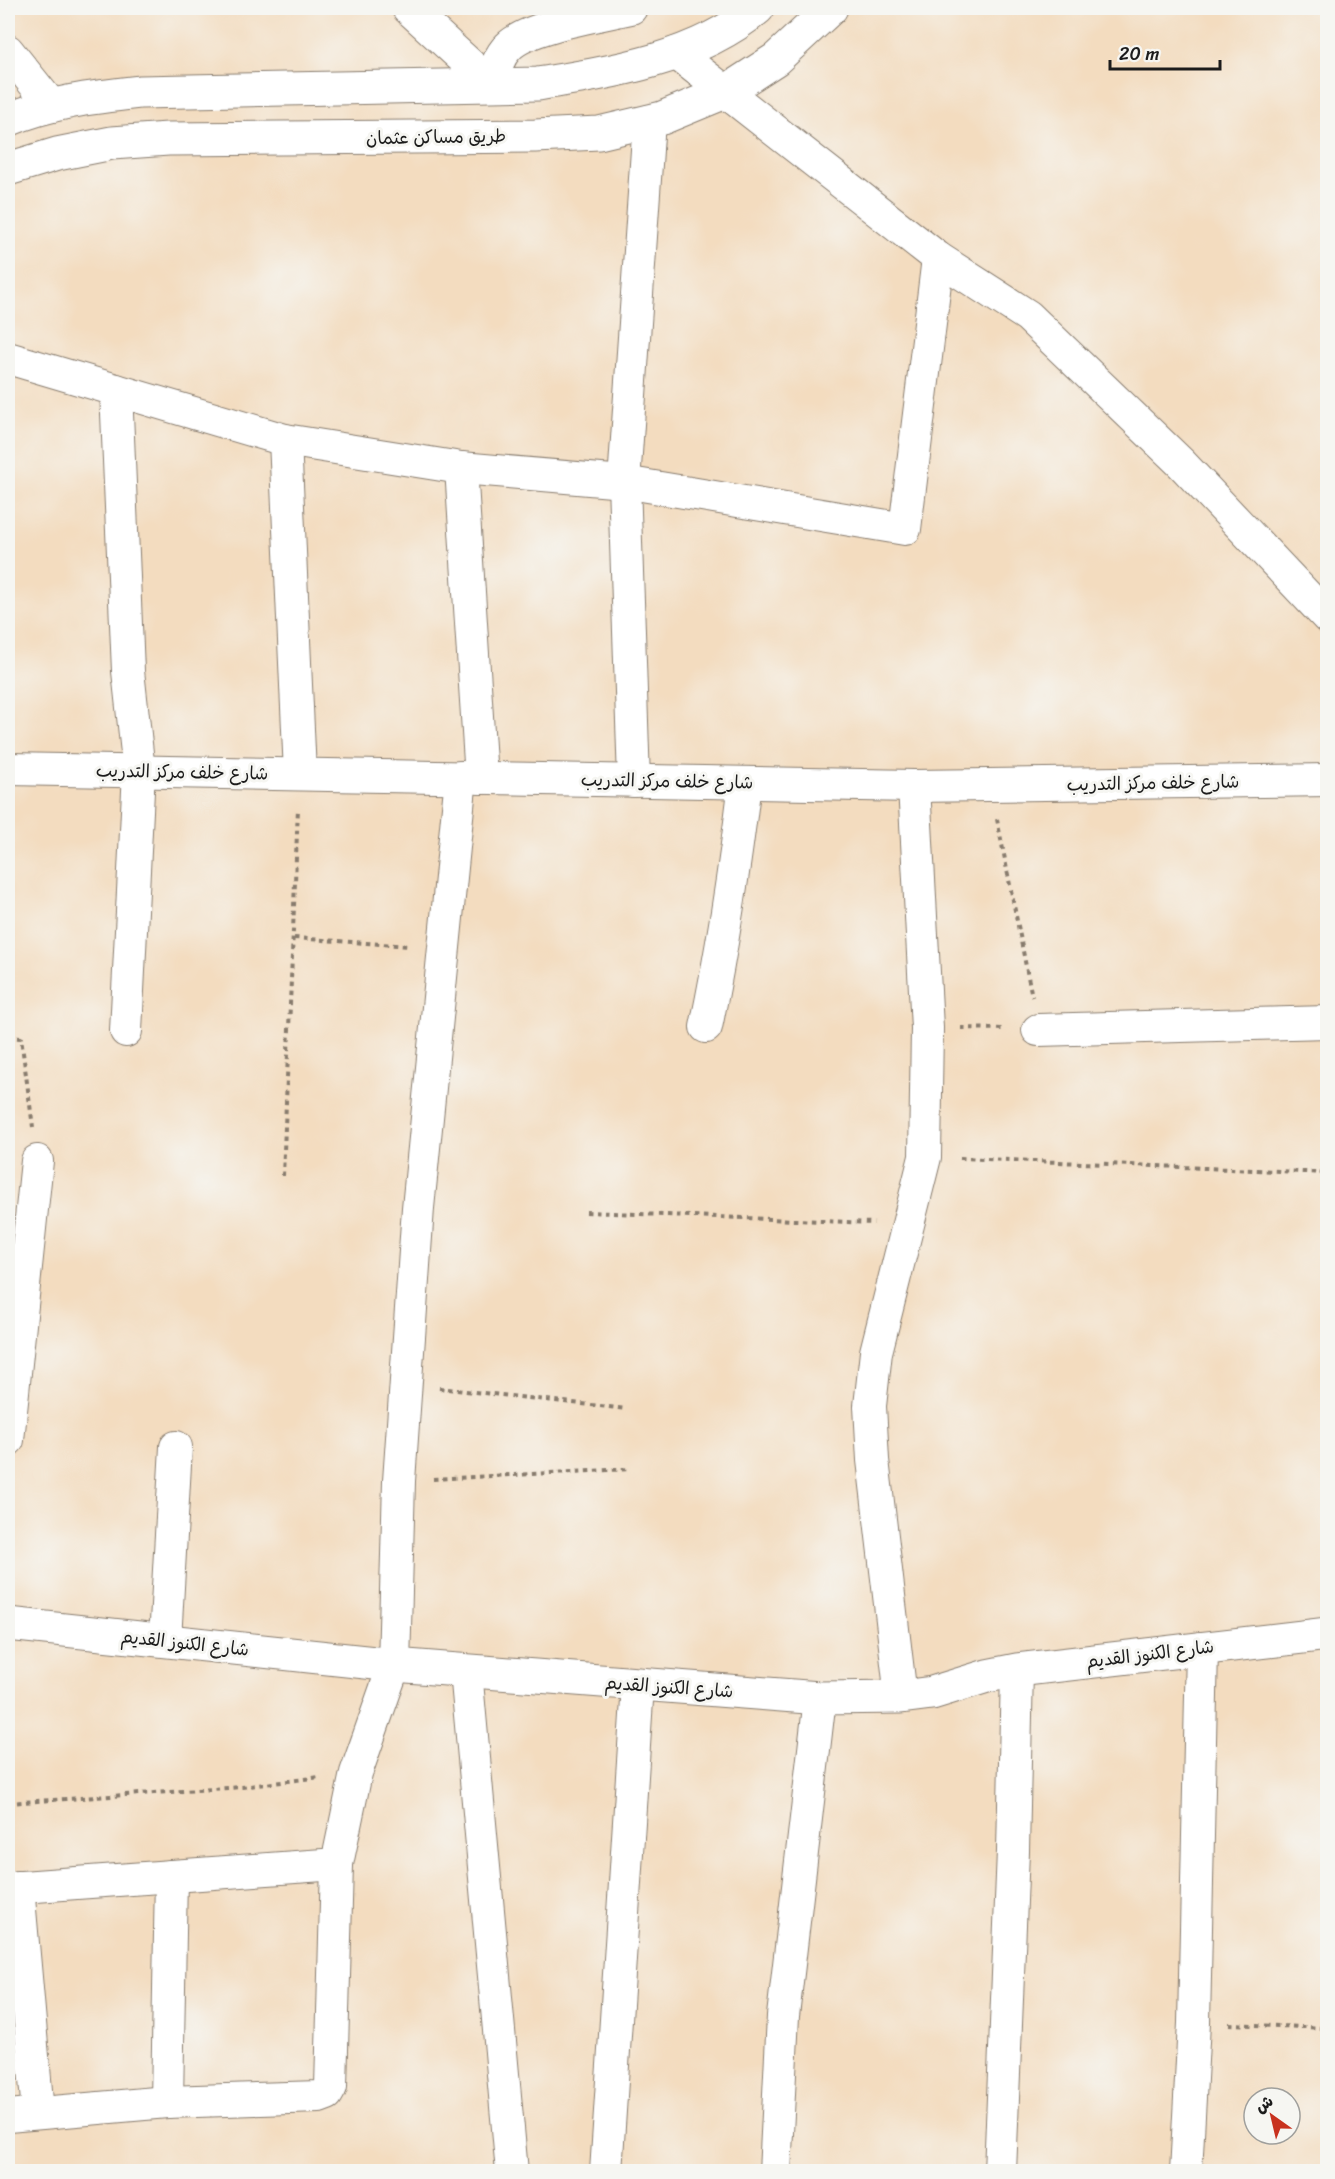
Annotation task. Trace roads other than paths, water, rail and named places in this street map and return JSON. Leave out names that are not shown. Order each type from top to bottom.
[{"type":"street","points":[[408,8],[491,84]]},
{"type":"street","points":[[491,84],[496,64],[508,47],[525,34],[631,8]]},
{"type":"street","points":[[8,120],[90,97],[140,92],[538,84],[635,65],[676,53],[715,37],[745,19],[758,8]]},
{"type":"street","name":"طريق مساكن عثمان","points":[[8,169],[57,154],[112,143],[168,139],[535,136],[600,133],[662,118],[725,92],[776,59],[831,8]]},
{"type":"street","points":[[8,51],[52,106]]},
{"type":"street","points":[[676,53],[938,258],[1028,316],[1180,463],[1328,618]]},
{"type":"street","points":[[634,781],[624,482],[649,121]]},
{"type":"street","points":[[8,358],[285,440],[462,468],[624,482],[905,529],[938,258]]},
{"type":"street","points":[[116,390],[128,671],[139,771],[126,1031]]},
{"type":"street","points":[[285,440],[300,774]]},
{"type":"street","points":[[8,2116],[167,2102],[319,2097],[327,2094],[331,2086],[338,1864],[356,1773],[394,1665],[399,1481],[418,1208],[445,948],[471,777],[462,468]]},
{"type":"street","name":"شارع خلف مركز التدريب","points":[[8,769],[914,786],[1328,780]]},
{"type":"street","points":[[706,1027],[734,879],[745,783]]},
{"type":"street","points":[[901,1697],[873,1460],[870,1406],[876,1352],[924,1157],[927,1028],[914,786]]},
{"type":"street","points":[[1038,1030],[1328,1022]]},
{"type":"street","points":[[8,1440],[37,1161]]},
{"type":"street","points":[[165,1640],[176,1447]]},
{"type":"street","name":"شارع الكنوز القديم","points":[[8,1624],[394,1665],[820,1698],[901,1697],[932,1693],[987,1676],[1017,1670],[1328,1634]]},
{"type":"street","points":[[1186,2172],[1194,2023],[1203,1648]]},
{"type":"street","points":[[1000,2172],[1013,1851],[1017,1670]]},
{"type":"street","points":[[466,1671],[512,2172]]},
{"type":"street","points":[[606,2172],[638,1685]]},
{"type":"street","points":[[775,2172],[783,2016],[820,1698]]},
{"type":"street","points":[[38,2113],[13,1888],[338,1864]]},
{"type":"street","points":[[167,2102],[171,1876]]}]
